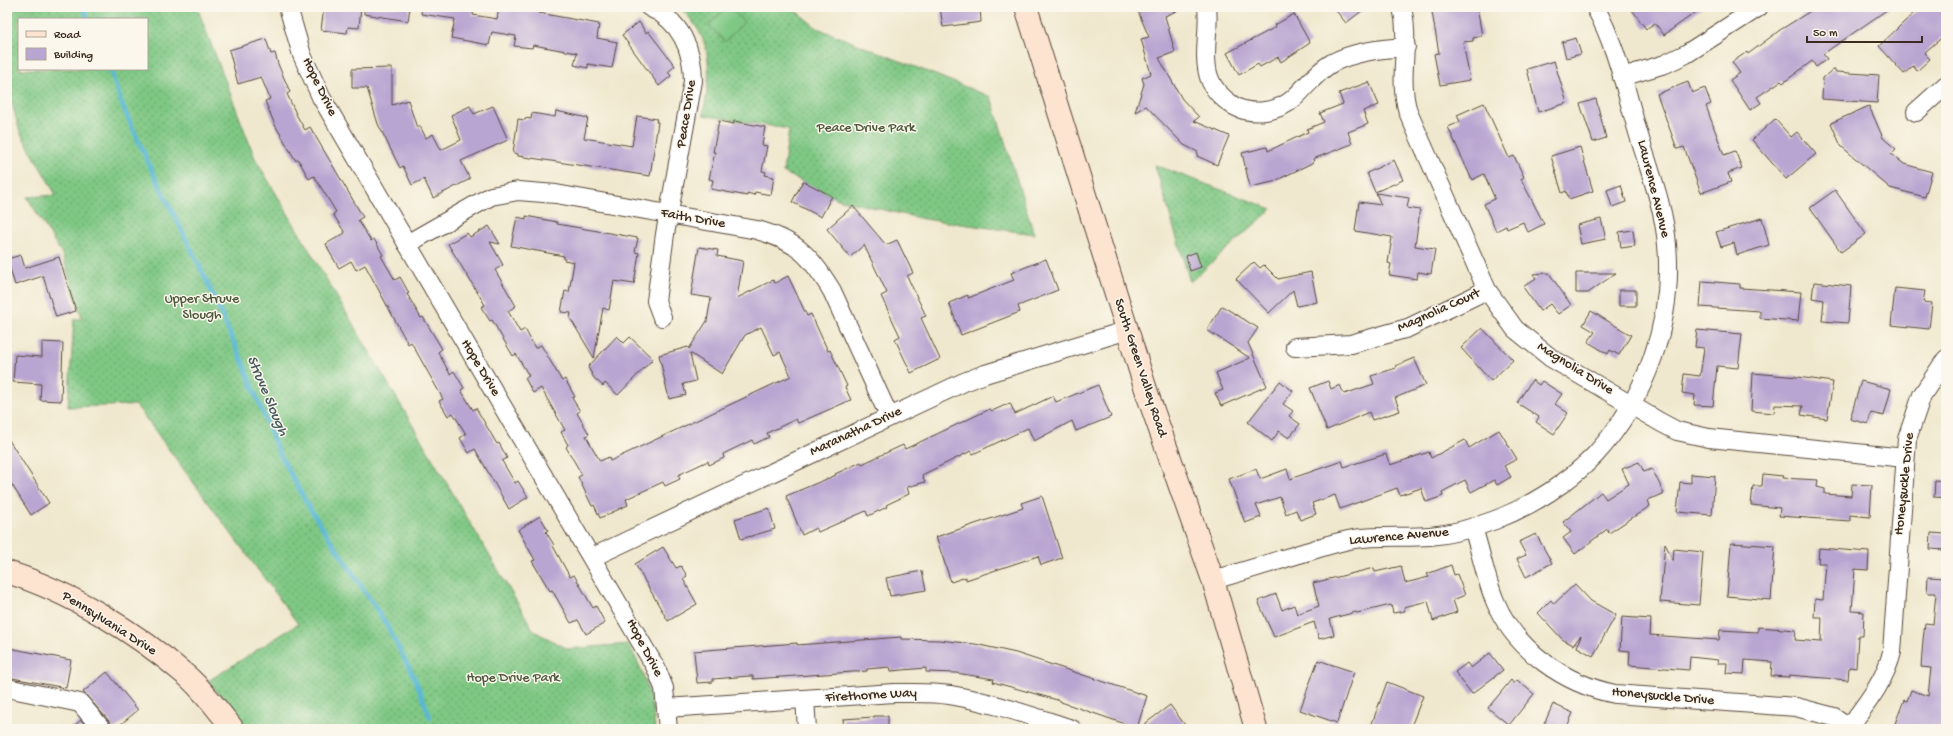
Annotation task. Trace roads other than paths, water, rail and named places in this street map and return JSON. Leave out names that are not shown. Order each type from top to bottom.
[{"type":"main road","name":"South Green Valley Road","points":[[1026,7],[1148,396],[1213,580],[1256,729]]},
{"type":"main road","name":"Pennsylvania Drive","points":[[7,572],[37,582],[89,609],[140,640],[188,677],[233,729]]},
{"type":"street","name":"Hope Drive","points":[[288,7],[296,36],[310,75],[407,244],[593,557],[656,668],[664,688],[668,729]]},
{"type":"street","name":"Peace Drive","points":[[649,7],[669,19],[683,36],[688,45],[693,68],[693,81],[669,215],[656,301],[662,317]]},
{"type":"street","points":[[1206,7],[1206,67],[1211,83],[1222,98],[1239,108],[1249,111],[1270,110],[1286,104],[1320,71],[1346,57],[1374,50],[1406,47]]},
{"type":"street","name":"Magnolia Drive","points":[[1402,7],[1406,33],[1402,86],[1408,112],[1487,290],[1515,329],[1551,358],[1671,428],[1692,436],[1905,458]]},
{"type":"street","name":"Lawrence Avenue","points":[[1213,580],[1332,544],[1354,539],[1431,536],[1473,528],[1519,510],[1545,495],[1566,480],[1594,455],[1612,434],[1645,378],[1657,344],[1667,296],[1668,258],[1665,231],[1659,203],[1607,31],[1595,7]]},
{"type":"street","points":[[1622,77],[1665,64],[1686,54],[1759,7]]},
{"type":"street","points":[[1916,112],[1946,85]]},
{"type":"street","name":"Faith Drive","points":[[407,244],[491,196],[518,191],[556,194],[757,230],[773,235],[787,240],[808,257],[832,291],[890,416]]},
{"type":"street","name":"Magnolia Court","points":[[1295,347],[1351,344],[1408,328],[1487,290]]},
{"type":"street","name":"Maranatha Drive","points":[[593,557],[890,416],[985,374],[1128,330]]},
{"type":"street","name":"Honeysuckle Drive","points":[[1473,528],[1490,588],[1499,610],[1511,628],[1533,653],[1564,676],[1598,690],[1615,694],[1777,704],[1815,710],[1834,717],[1852,728],[1880,684],[1889,664],[1892,652],[1907,439],[1917,408],[1930,381],[1946,359]]},
{"type":"street","points":[[7,688],[80,702],[102,729]]},
{"type":"street","name":"Firethorne Way","points":[[666,708],[894,693],[948,695],[996,705],[1072,729]]},
{"type":"street","points":[[805,699],[807,729]]},
{"type":"waterway","name":"Struve Slough","points":[[83,7],[88,18]]},
{"type":"waterway","name":"Struve Slough","points":[[110,70],[123,107],[152,171],[203,273],[243,363],[278,451],[310,509],[385,622],[416,681],[430,717]]},
{"type":"park label","name":"Peace Drive Park","points":[[866,128]]},
{"type":"park label","name":"Upper Struve Slough","points":[[202,308]]},
{"type":"park label","name":"Hope Drive Park","points":[[513,678]]}]
